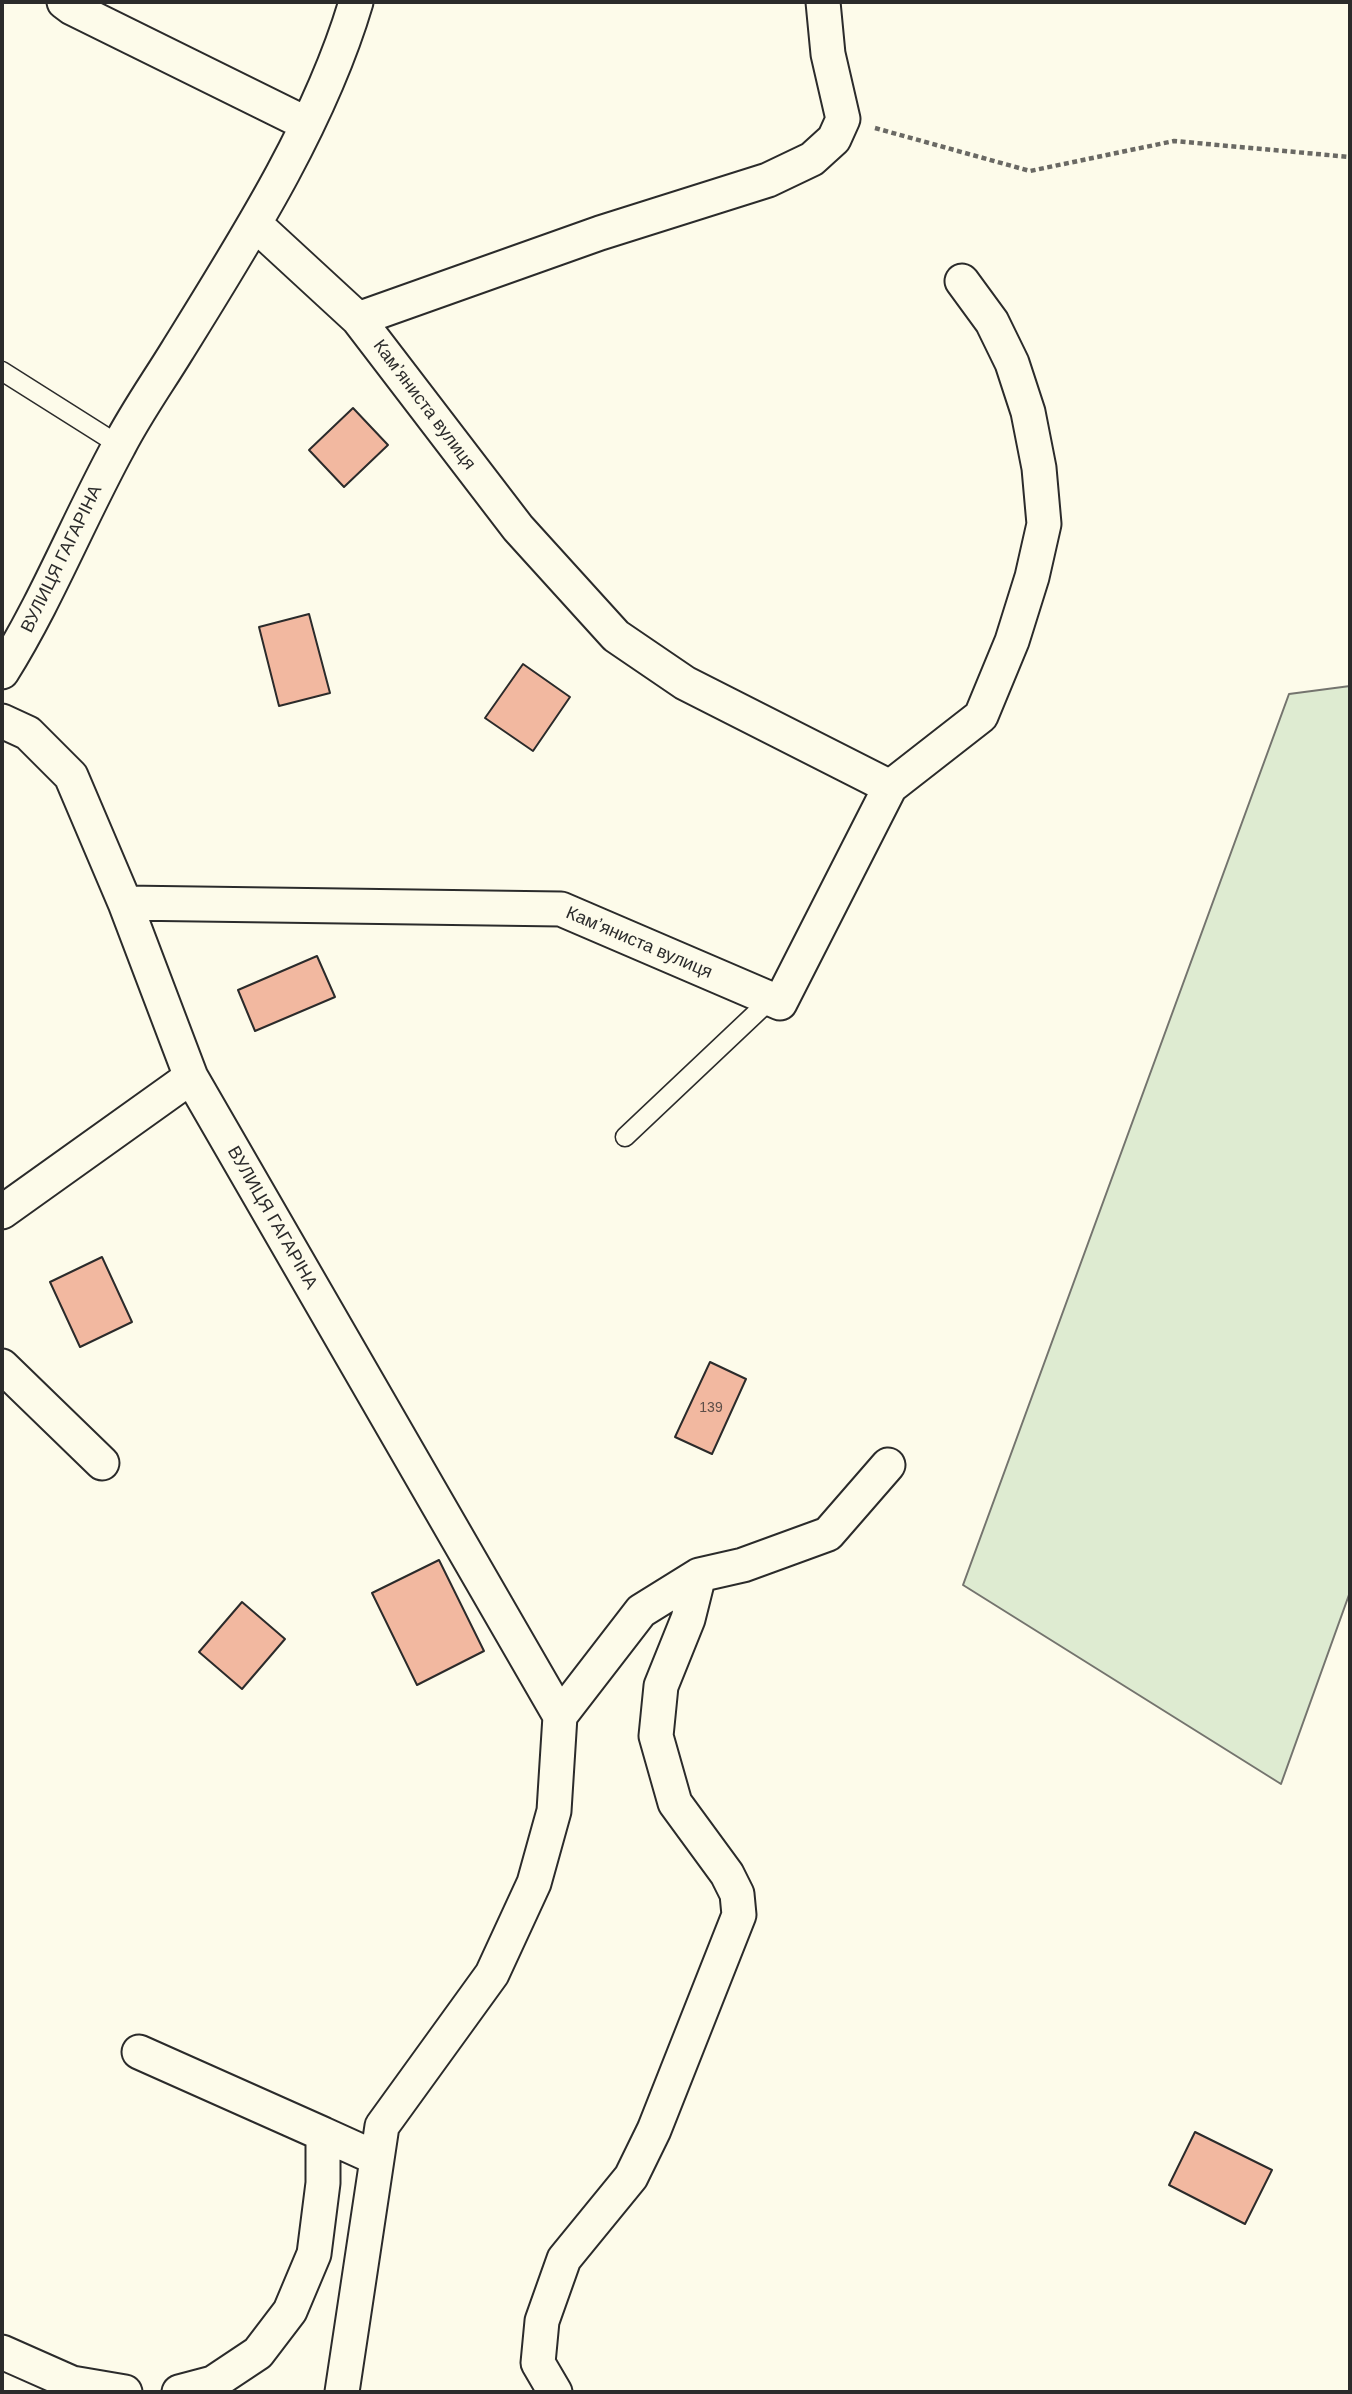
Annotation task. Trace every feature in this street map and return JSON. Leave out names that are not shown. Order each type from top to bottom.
[{"type":"street","points":[[64,2],[307,124]]},
{"type":"street","points":[[119,444],[256,225],[307,124],[347,35],[356,2]]},
{"type":"street","points":[[822,2],[828,54],[843,119]]},
{"type":"street","name":"Камʼяниста вулиця","points":[[358,318],[600,233],[768,180],[812,159],[834,139],[843,119]]},
{"type":"street","name":"Камʼяниста вулиця","points":[[256,225],[358,318],[518,528],[616,636],[685,683],[890,787]]},
{"type":"street","points":[[771,999],[780,1003],[890,787],[981,716],[1012,641],[1032,578],[1044,524],[1039,468],[1028,412],[1012,363],[992,322],[962,281]]},
{"type":"street","name":"ВУЛИЦЯ ГАГАРІНА","points":[[2,672],[24,636],[119,444]]},
{"type":"street","name":"ВУЛИЦЯ ГАГАРІНА","points":[[2,721],[28,733],[71,776],[125,903],[191,1077],[561,1716]]},
{"type":"street","name":"Камʼяниста вулиця","points":[[125,903],[561,909],[771,999]]},
{"type":"street","points":[[2,1212],[191,1077]]},
{"type":"street","points":[[2,1366],[102,1462]]},
{"type":"street","points":[[342,2392],[382,2126],[492,1973],[534,1883],[554,1811],[561,1716],[641,1611],[699,1574],[743,1566],[828,1534],[888,1465]]},
{"type":"street","points":[[555,2392],[538,2363],[542,2321],[564,2259],[631,2177],[654,2130],[739,1915],[737,1894],[727,1874],[675,1803],[656,1736],[661,1686],[688,1619],[699,1574]]},
{"type":"street","points":[[139,2052],[376,2158]]},
{"type":"street","points":[[179,2392],[213,2383],[258,2353],[290,2311],[314,2254],[323,2183],[323,2134]]},
{"type":"street","points":[[2,2352],[75,2388],[125,2392]]},
{"type":"lane","points":[[2,371],[119,444]]},
{"type":"lane","points":[[625,1137],[771,999]]},
{"type":"path","points":[[843,119],[1030,171],[1174,141],[1350,157]]},
{"type":"green space","points":[[1350,686],[1350,1592],[1281,1784],[963,1585],[1289,694]]},
{"type":"building","points":[[353,408],[388,445],[344,487],[309,450]]},
{"type":"building","points":[[309,614],[330,693],[279,706],[259,627]]},
{"type":"building","points":[[523,664],[570,697],[533,751],[485,718]]},
{"type":"building","points":[[317,956],[335,997],[255,1031],[238,990]]},
{"type":"building","points":[[102,1257],[132,1322],[80,1347],[50,1282]]},
{"type":"building","points":[[710,1362],[746,1379],[712,1454],[675,1437]]},
{"type":"building","points":[[439,1560],[484,1651],[417,1685],[372,1593]]},
{"type":"building","points":[[242,1602],[285,1639],[242,1689],[199,1652]]},
{"type":"building","points":[[1195,2132],[1272,2170],[1245,2224],[1169,2185]]}]
